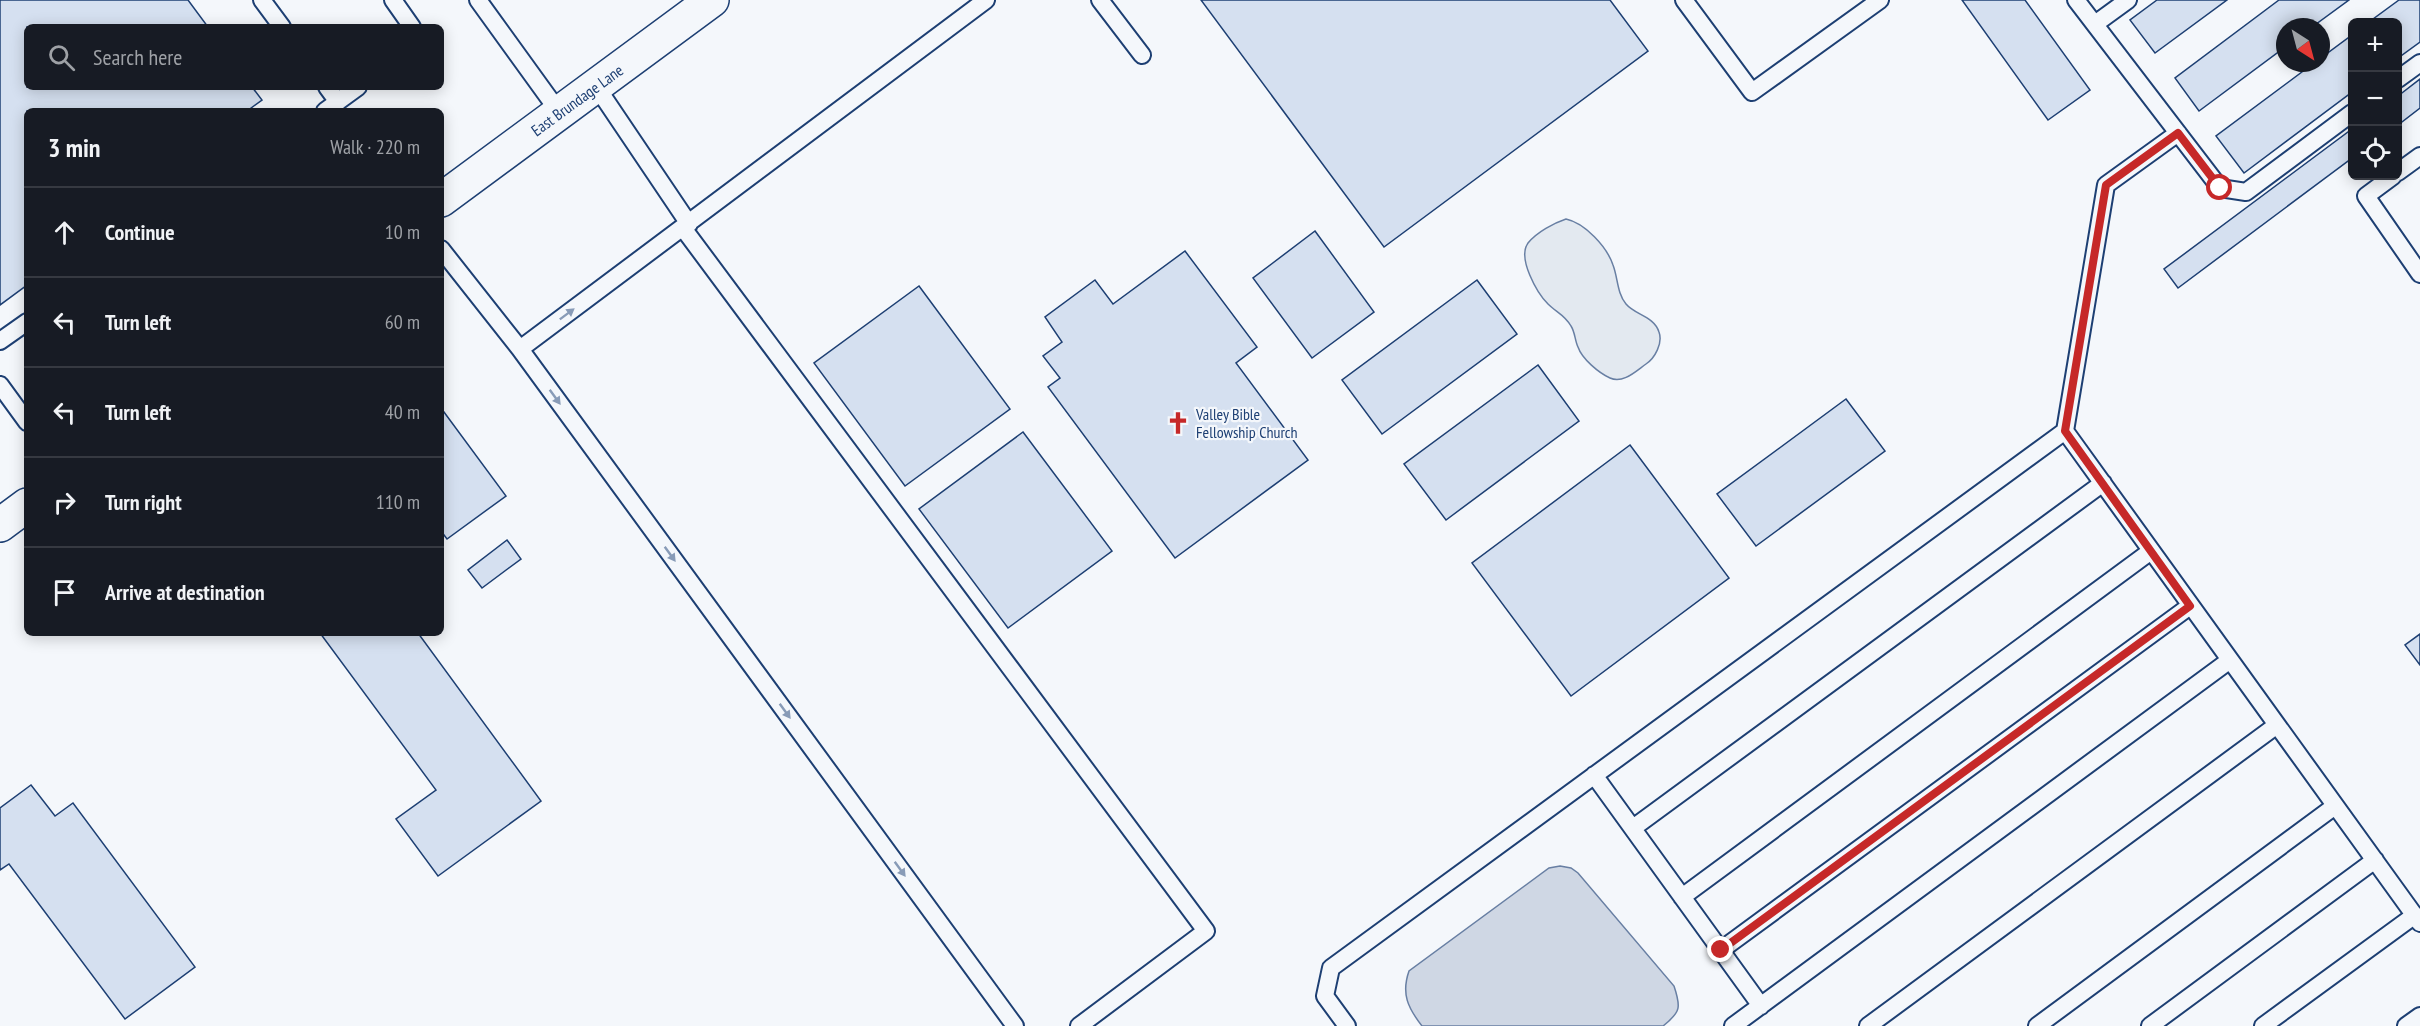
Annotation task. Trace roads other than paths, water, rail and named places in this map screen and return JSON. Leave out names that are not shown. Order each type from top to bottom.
[{"type":"main road","name":"East Brundage Lane","points":[[444,198],[712,0]]},
{"type":"main road","points":[[0,525],[24,507]]},
{"type":"lane","points":[[262,0],[280,24]]},
{"type":"lane","points":[[393,0],[410,24]]},
{"type":"lane","points":[[478,0],[560,112]]},
{"type":"lane","points":[[520,349],[986,0]]},
{"type":"lane","points":[[1100,0],[1142,55]]},
{"type":"lane","points":[[1684,0],[1752,92],[1880,0]]},
{"type":"lane","points":[[2076,0],[2220,188],[2246,192],[2348,116]]},
{"type":"lane","points":[[2095,24],[2128,0]]},
{"type":"lane","points":[[2402,76],[2420,63]]},
{"type":"lane","points":[[596,86],[686,226],[1206,931],[1078,1026]]},
{"type":"lane","points":[[328,90],[331,106],[354,90]]},
{"type":"lane","points":[[1347,1026],[1325,996],[1331,968],[2065,431],[2106,185],[2178,133]]},
{"type":"lane","points":[[2402,169],[2420,156]]},
{"type":"lane","points":[[2387,180],[2366,195],[2420,274]]},
{"type":"lane","points":[[444,253],[520,349],[1015,1026]]},
{"type":"lane","points":[[0,341],[24,324]]},
{"type":"lane","points":[[0,385],[24,418]]},
{"type":"lane","points":[[2065,431],[2417,919],[2263,1026]]},
{"type":"lane","points":[[1633,828],[2103,483]]},
{"type":"lane","points":[[1682,897],[2151,551]]},
{"type":"lane","points":[[1721,950],[2190,606]]},
{"type":"lane","points":[[1733,1026],[2230,660]]},
{"type":"lane","points":[[1868,1026],[2277,725]]},
{"type":"lane","points":[[1594,775],[1761,1006]]},
{"type":"lane","points":[[2037,1026],[2336,806]]},
{"type":"lane","points":[[2150,1026],[2375,860]]},
{"type":"lane","points":[[2406,1026],[2420,1016]]},
{"type":"place","name":"Valley Bible Fellowship Church","points":[[1178,423]]}]
